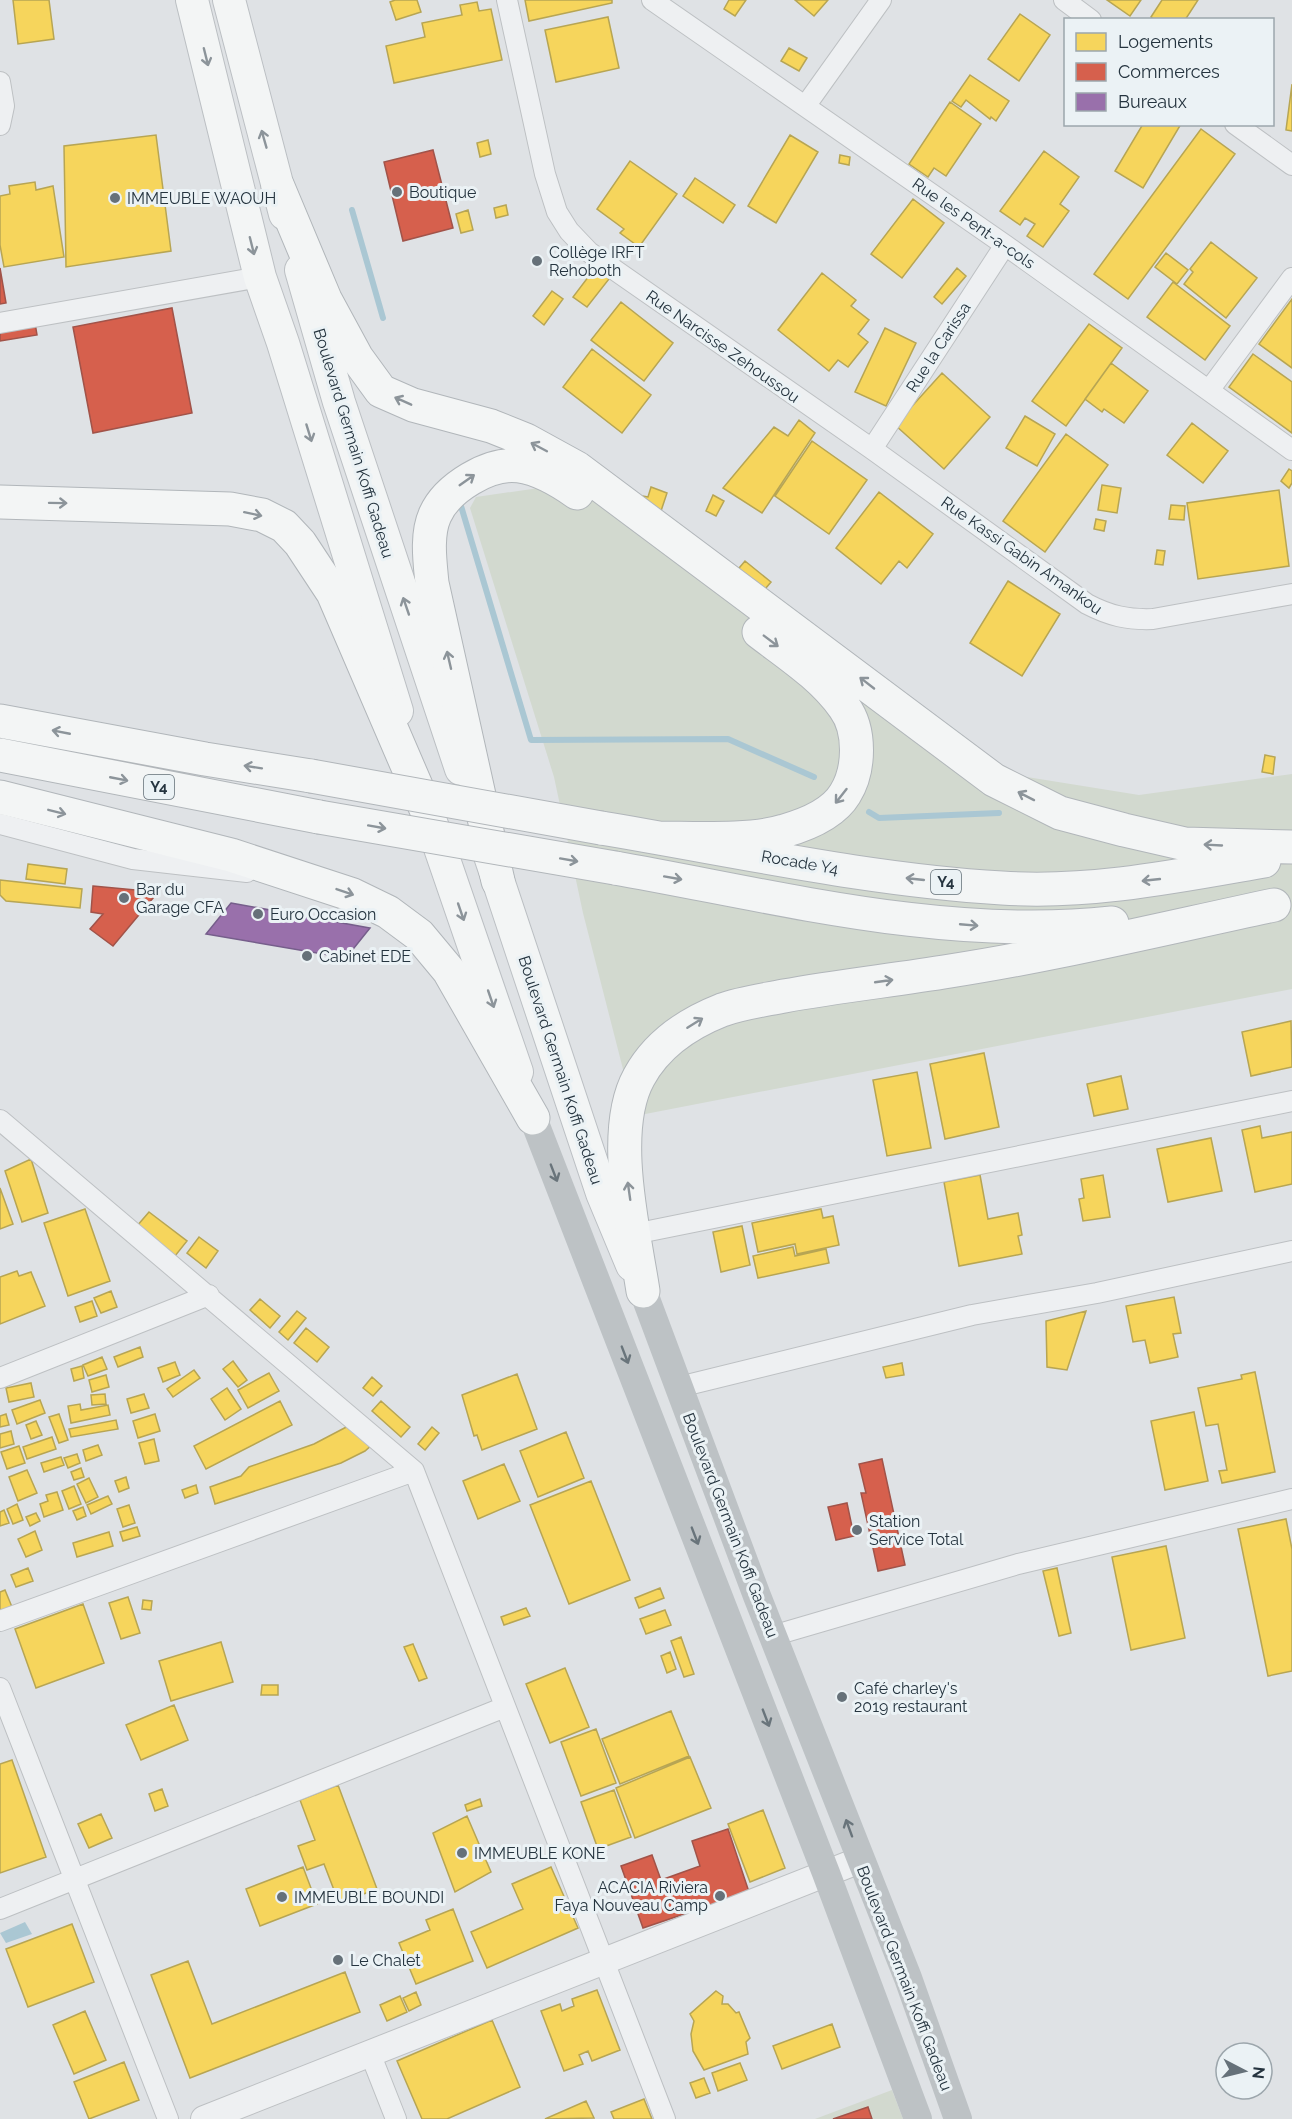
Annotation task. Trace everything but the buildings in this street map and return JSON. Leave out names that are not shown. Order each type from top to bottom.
[{"type":"highway","points":[[278,187],[325,299],[357,358],[381,391],[413,405],[491,426],[526,440],[578,468],[994,780],[1051,808],[1124,830],[1185,844],[1292,847]]},
{"type":"highway","points":[[498,881],[432,583],[429,551],[435,514],[458,487],[479,472],[518,466],[557,479],[821,679],[846,709],[857,742],[854,770],[844,795],[819,818],[781,832],[726,838],[660,838]]},
{"type":"highway","points":[[0,502],[230,509],[262,515],[284,526],[300,543],[333,593],[429,816]]},
{"type":"highway","name":"Rocade Y4","points":[[0,721],[883,876],[1003,888],[1082,888],[1166,878],[1292,856]]},
{"type":"highway","name":"Y4","points":[[0,755],[319,817],[903,920],[1000,928],[1084,926],[1283,904]]},
{"type":"highway","points":[[0,797],[231,855],[353,895],[388,912],[419,935],[449,971],[533,1118]]},
{"type":"highway","points":[[643,1291],[627,1235],[623,1151],[629,1110],[639,1077],[662,1046],[698,1020],[726,1009],[771,999],[951,971],[1076,948],[1283,904]]},
{"type":"main road","points":[[192,0],[260,277],[284,343],[429,816],[472,943],[533,1118],[826,1873],[918,2119]]},
{"type":"main road","name":"Boulevard Germain Koffi Gadeau","points":[[229,0],[278,187],[339,402],[602,1193],[627,1235]]},
{"type":"main road","name":"Boulevard Germain Koffi Gadeau","points":[[643,1291],[772,1636],[908,1978],[958,2119]]},
{"type":"street","name":"Rue Narcisse Zehoussou","points":[[507,0],[545,174],[557,212],[569,231],[589,252],[872,449]]},
{"type":"street","name":"Rue les Pent-a-cols","points":[[652,0],[806,105],[1210,389],[1292,450]]},
{"type":"street","points":[[806,105],[881,0]]},
{"type":"street","points":[[1064,0],[1088,18]]},
{"type":"street","points":[[0,82],[4,106],[0,125]]},
{"type":"street","points":[[1238,126],[1292,165]]},
{"type":"street","name":"Rue la Carissa","points":[[872,449],[1005,245]]},
{"type":"street","points":[[0,323],[260,277]]},
{"type":"street","points":[[1210,389],[1292,278]]},
{"type":"street","name":"Rue Kassi Gabin Amankou","points":[[872,449],[1087,604],[1110,616],[1131,620],[1154,619],[1292,594]]},
{"type":"street","points":[[0,824],[133,859],[306,879]]},
{"type":"street","points":[[627,1235],[1292,1101]]},
{"type":"street","points":[[0,1120],[414,1471],[665,2119]]},
{"type":"street","points":[[679,1386],[972,1315],[1097,1293],[1292,1251]]},
{"type":"street","points":[[0,1378],[209,1295]]},
{"type":"street","points":[[0,1621],[414,1471]]},
{"type":"street","points":[[772,1636],[1018,1564],[1292,1498]]},
{"type":"street","points":[[0,1688],[168,2119]]},
{"type":"street","points":[[0,1909],[505,1707]]},
{"type":"street","points":[[204,2119],[860,1860]]},
{"type":"street","points":[[370,2053],[396,2119]]},
{"type":"shaded area","points":[[580,482],[952,765],[1139,795],[1292,774],[1292,989],[635,1116],[583,913],[554,777],[470,508],[476,497]]},
{"type":"shaded area","points":[[892,2090],[903,2119],[815,2119]]},
{"type":"water","points":[[25,1922],[32,1934],[6,1943],[0,1933]]},
{"type":"waterway","points":[[352,210],[383,318]]},
{"type":"waterway","points":[[461,506],[531,740],[728,739],[814,777]]},
{"type":"waterway","points":[[869,812],[879,818],[999,813]]},
{"type":"place","name":"Boutique","points":[[397,192]]},
{"type":"place","name":"IMMEUBLE WAOUH","points":[[115,198]]},
{"type":"place","name":"Collège IRFT Rehoboth","points":[[537,261]]},
{"type":"place","name":"Bar du Garage CFA","points":[[124,898]]},
{"type":"place","name":"Euro Occasion","points":[[258,914]]},
{"type":"place","name":"Cabinet EDE","points":[[307,956]]},
{"type":"place","name":"Station Service Total","points":[[857,1530]]},
{"type":"place","name":"Café charley's 2019 restaurant","points":[[842,1697]]},
{"type":"place","name":"IMMEUBLE KONE","points":[[462,1853]]},
{"type":"place","name":"ACACIA Riviera Faya Nouveau Camp","points":[[720,1896]]},
{"type":"place","name":"IMMEUBLE BOUNDI","points":[[282,1897]]},
{"type":"place","name":"Le Chalet","points":[[338,1960]]}]
